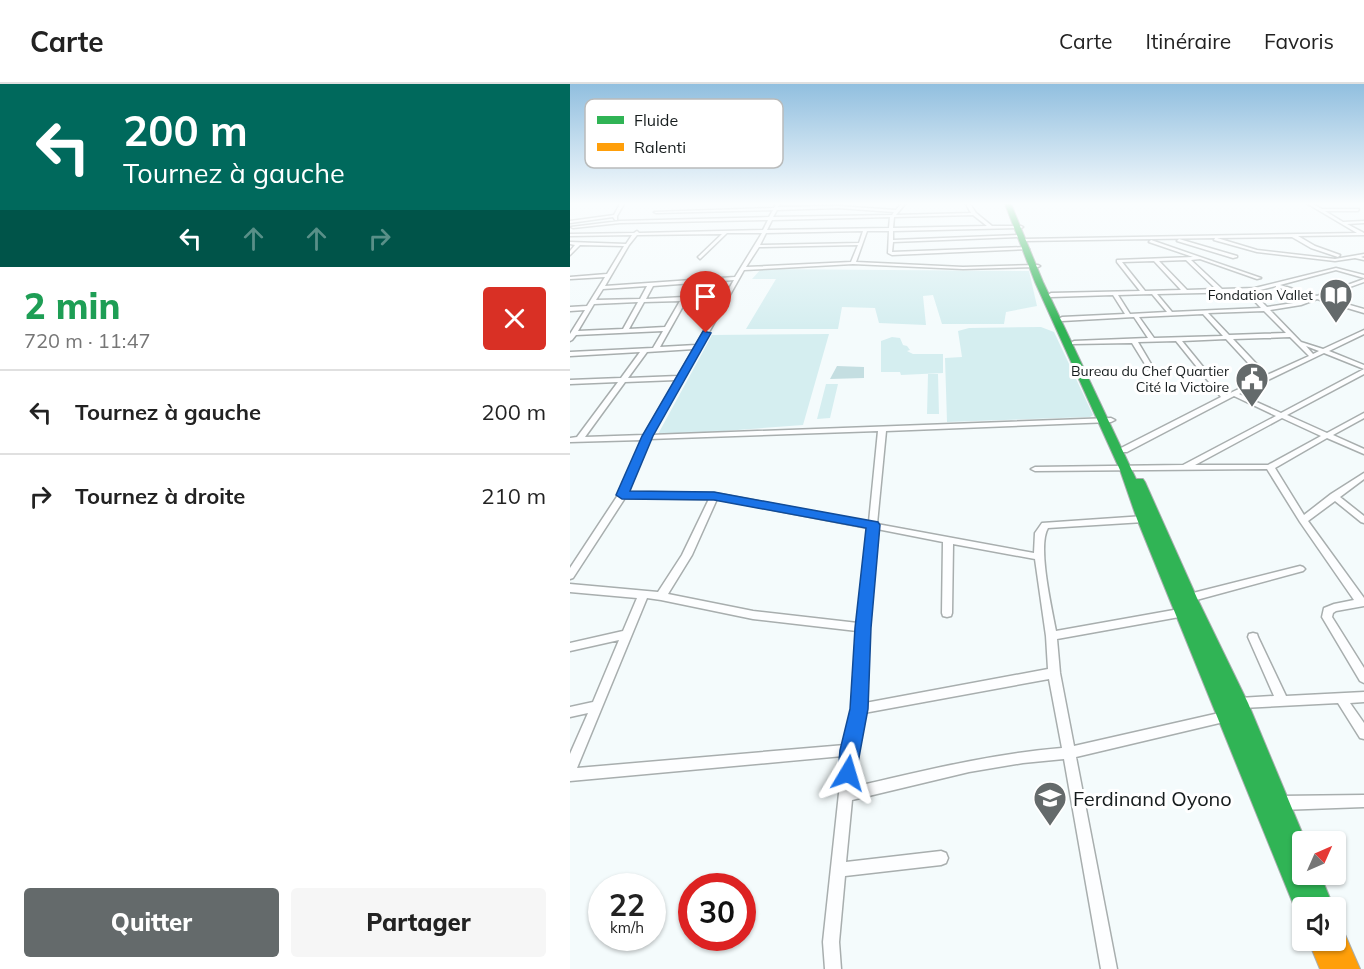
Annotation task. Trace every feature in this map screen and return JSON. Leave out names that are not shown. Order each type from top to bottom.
[{"type":"main road","points":[[1026,245],[1239,704],[1292,832]]},
{"type":"main road","points":[[1035,266],[1074,343],[1107,420],[1124,450],[1144,519],[1185,612],[1301,897]]},
{"type":"main road","points":[[1325,951],[1332,969]]},
{"type":"main road","points":[[1340,951],[1348,969]]},
{"type":"street","points":[[572,336],[626,245]]},
{"type":"street","points":[[700,258],[713,245]]},
{"type":"street","points":[[570,576],[622,495],[647,436],[742,269],[758,246],[794,245]]},
{"type":"street","points":[[852,263],[860,245]]},
{"type":"street","points":[[891,245],[890,253],[892,254],[960,251],[980,245]]},
{"type":"street","points":[[959,245],[962,266]]},
{"type":"street","points":[[1165,245],[1259,278]]},
{"type":"street","points":[[1196,245],[1235,257]]},
{"type":"street","points":[[1237,245],[1257,251],[1335,260],[1364,255]]},
{"type":"street","points":[[1309,245],[1343,258]]},
{"type":"street","points":[[1354,257],[1364,259]]},
{"type":"street","points":[[1143,292],[1118,262],[1202,258]]},
{"type":"street","points":[[1188,259],[1221,291]]},
{"type":"street","points":[[1155,260],[1186,292]]},
{"type":"street","points":[[742,269],[852,263],[963,268],[1035,266]]},
{"type":"street","points":[[1051,295],[1247,290],[1276,285],[1336,268],[1364,278]]},
{"type":"street","points":[[570,278],[609,275]]},
{"type":"street","points":[[600,288],[736,278]]},
{"type":"street","points":[[1064,326],[1128,315],[1266,309],[1301,303],[1364,278]]},
{"type":"street","points":[[625,331],[651,284]]},
{"type":"street","points":[[1276,285],[1364,311]]},
{"type":"street","points":[[1247,290],[1313,357]]},
{"type":"street","points":[[1153,292],[1171,314]]},
{"type":"street","points":[[1114,293],[1128,315]]},
{"type":"street","points":[[570,309],[641,301],[685,300],[655,350]]},
{"type":"street","points":[[1350,307],[1364,301]]},
{"type":"street","points":[[1204,312],[1267,379]]},
{"type":"street","points":[[1135,315],[1152,340]]},
{"type":"street","points":[[572,336],[667,329]]},
{"type":"street","points":[[1124,450],[1225,398],[1236,395],[1364,332]]},
{"type":"street","points":[[1074,343],[1291,334]]},
{"type":"street","points":[[1177,339],[1225,398]]},
{"type":"street","points":[[1134,340],[1151,369]]},
{"type":"street","points":[[1298,341],[1364,369]]},
{"type":"street","points":[[570,354],[698,347]]},
{"type":"street","points":[[580,439],[644,351]]},
{"type":"street","points":[[1184,468],[1364,369]]},
{"type":"street","points":[[570,382],[679,378]]},
{"type":"street","points":[[1236,395],[1364,452]]},
{"type":"street","points":[[1035,469],[1130,470],[1270,467],[1364,415]]},
{"type":"street","points":[[570,440],[1107,420]]},
{"type":"street","points":[[833,969],[831,942],[850,750],[859,709],[863,628],[882,429]]},
{"type":"street","points":[[1270,467],[1303,520],[1363,602],[1334,608],[1328,611],[1327,617],[1364,678]]},
{"type":"street","points":[[1303,520],[1364,475]]},
{"type":"street","points":[[622,495],[714,496],[1040,557]]},
{"type":"street","points":[[661,596],[687,555],[714,496]]},
{"type":"street","points":[[1334,496],[1364,520]]},
{"type":"street","points":[[1109,969],[1054,673],[1040,557],[1040,533],[1045,525],[1144,519]]},
{"type":"street","points":[[947,613],[948,539]]},
{"type":"street","points":[[1189,598],[1300,569]]},
{"type":"street","points":[[570,588],[661,596],[753,615],[863,628]]},
{"type":"street","points":[[570,769],[644,594]]},
{"type":"street","points":[[1051,636],[1185,612]]},
{"type":"street","points":[[570,647],[627,634]]},
{"type":"street","points":[[1253,637],[1282,701]]},
{"type":"street","points":[[859,709],[1054,673]]},
{"type":"street","points":[[846,795],[969,766],[1023,757],[1069,753],[1227,717],[1239,704],[1364,697]]},
{"type":"street","points":[[1341,698],[1364,734]]},
{"type":"street","points":[[570,712],[596,706]]},
{"type":"street","points":[[570,775],[850,750]]},
{"type":"street","points":[[1280,803],[1364,801]]},
{"type":"street","points":[[838,870],[941,858]]},
{"type":"shaded area","points":[[761,269],[1029,271],[1037,306],[1006,312],[1004,324],[942,324],[933,295],[923,296],[926,325],[879,323],[875,308],[842,307],[838,329],[746,329],[776,279],[752,279]]},
{"type":"shaded area","points":[[1041,327],[1054,332],[1093,415],[1090,417],[947,422],[945,358],[962,357],[958,331],[969,328]]},
{"type":"shaded area","points":[[829,334],[803,425],[657,436],[712,335]]},
{"type":"shaded area","points":[[892,337],[900,338],[903,345],[910,350],[907,351],[913,354],[943,354],[943,373],[901,375],[900,372],[881,372],[881,341]]},
{"type":"shaded area","points":[[837,366],[864,367],[864,378],[830,379]]},
{"type":"shaded area","points":[[928,374],[938,374],[939,414],[927,414]]},
{"type":"shaded area","points":[[826,384],[838,384],[830,418],[817,419]]},
{"type":"traffic: fast","points":[[1024,245],[1039,282],[1126,470],[1144,519],[1301,897]]},
{"type":"traffic: fast","points":[[1139,482],[1189,598],[1239,703],[1292,833]]},
{"type":"traffic: fast","points":[[1314,885],[1318,897]]},
{"type":"traffic: slow","points":[[1325,951],[1332,969]]},
{"type":"traffic: slow","points":[[1340,951],[1348,969]]},
{"type":"place","name":"Fondation Vallet","points":[[1336,324]]},
{"type":"place","name":"Bureau du Chef Quartier Cité la Victoire","points":[[1252,408]]},
{"type":"place","name":"Ferdinand Oyono","points":[[1050,827]]},
{"type":"route","points":[[706,333],[647,436],[622,495],[714,496],[873,525],[863,628],[859,709],[850,750],[848,773]]}]
